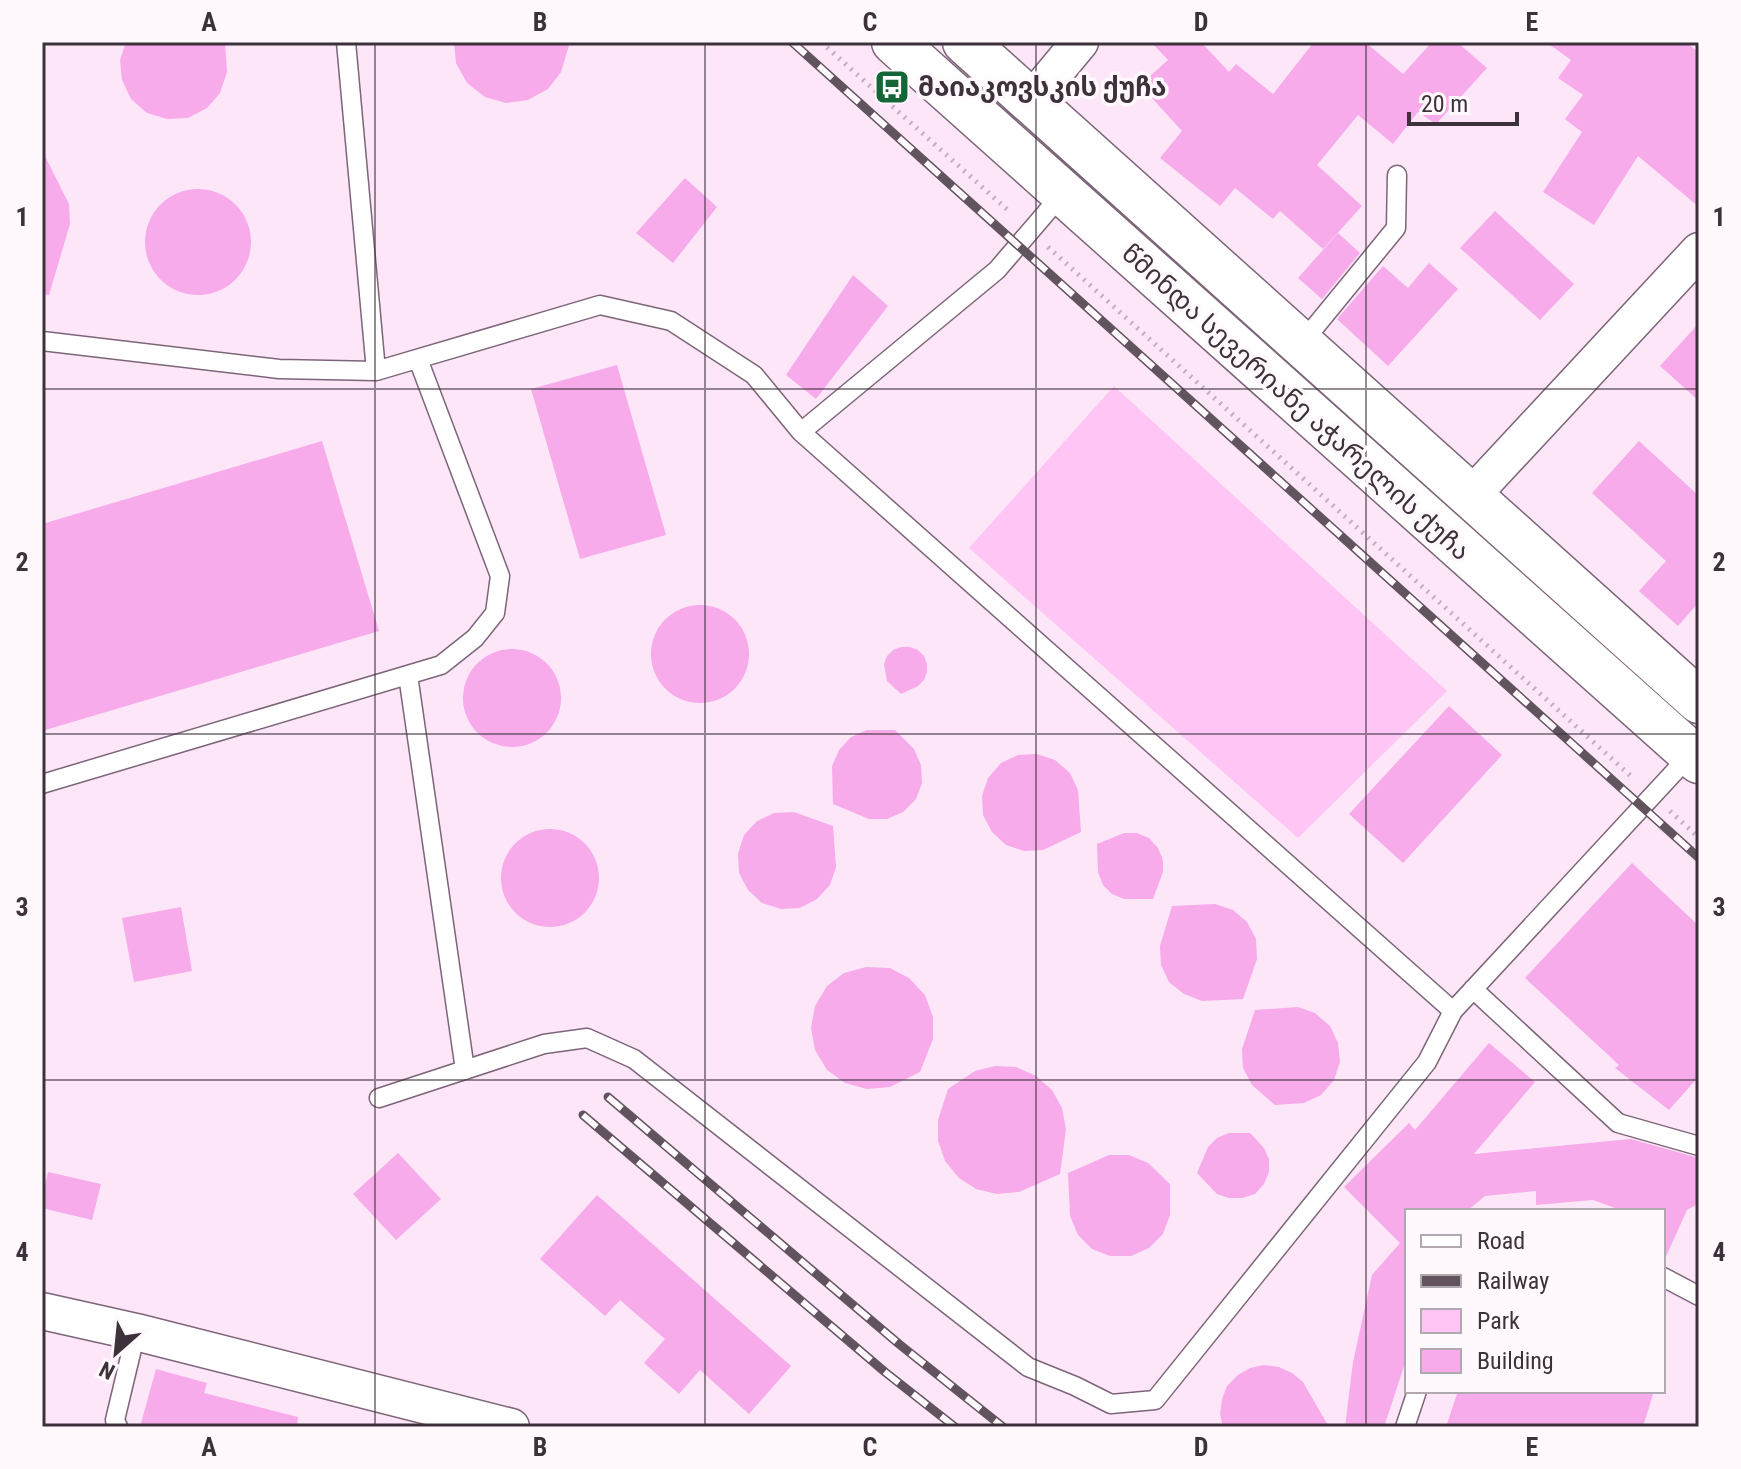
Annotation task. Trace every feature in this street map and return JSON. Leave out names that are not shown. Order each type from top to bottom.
[{"type":"main road","name":"წმინდა სევერიანე აჭარელის ქუჩა","points":[[894,42],[1695,758]]},
{"type":"main road","name":"წმინდა სევერიანე აჭარელის ქუჩა","points":[[965,42],[1471,496],[1690,687]]},
{"type":"street","points":[[1031,101],[1080,42]]},
{"type":"street","points":[[1471,496],[1699,251]]},
{"type":"street","points":[[42,1311],[511,1427]]},
{"type":"lane","points":[[346,42],[376,371]]},
{"type":"lane","points":[[1301,344],[1396,228],[1397,175]]},
{"type":"lane","points":[[801,432],[997,270],[1063,193]]},
{"type":"lane","points":[[42,341],[279,369],[376,371],[600,305],[671,321],[754,375],[801,432],[1453,1011]]},
{"type":"lane","points":[[42,784],[441,665],[475,638],[495,613],[500,576],[418,359]]},
{"type":"lane","points":[[408,675],[465,1070]]},
{"type":"lane","points":[[379,1098],[544,1044],[587,1038],[634,1059],[1028,1367],[1111,1404],[1155,1400],[1427,1062],[1453,1011],[1653,796],[1695,758]]},
{"type":"lane","points":[[1473,989],[1618,1123],[1699,1146]]},
{"type":"lane","points":[[1665,1278],[1699,1296]]},
{"type":"lane","points":[[118,1427],[115,1420],[136,1332]]},
{"type":"lane","points":[[1405,1427],[1416,1393]]},
{"type":"path","points":[[821,42],[1699,838]]},
{"type":"green space","points":[[1114,386],[1447,691],[1298,838],[969,548]]},
{"type":"building","points":[[126,42],[225,42],[227,72],[220,93],[207,108],[188,118],[167,119],[147,113],[131,99],[122,80],[120,60]]},
{"type":"building","points":[[454,42],[570,42],[561,72],[548,89],[528,100],[506,103],[485,97],[467,83],[456,63]]},
{"type":"building","points":[[1151,42],[1201,42],[1229,72],[1236,64],[1273,94],[1314,42],[1365,42],[1403,74],[1432,42],[1457,42],[1487,68],[1436,124],[1418,112],[1393,144],[1358,115],[1317,165],[1362,206],[1323,249],[1280,211],[1273,219],[1235,188],[1220,206],[1160,158],[1182,131],[1140,85],[1168,60]]},
{"type":"building","points":[[1546,42],[1686,42],[1699,53],[1699,207],[1638,156],[1594,225],[1543,192],[1582,132],[1565,119],[1583,95],[1558,78],[1571,60]]},
{"type":"building","points":[[42,150],[69,204],[70,224],[49,295],[42,294]]},
{"type":"building","points":[[685,178],[717,207],[673,263],[636,233]]},
{"type":"building","points":[[198,189],[218,193],[235,205],[247,222],[251,242],[247,262],[235,279],[218,291],[198,295],[178,291],[161,279],[149,262],[145,242],[149,222],[161,205],[178,193]]},
{"type":"building","points":[[1495,211],[1574,284],[1540,320],[1460,248]]},
{"type":"building","points":[[1338,233],[1360,253],[1322,299],[1298,278]]},
{"type":"building","points":[[1429,263],[1458,289],[1388,366],[1337,319],[1383,266],[1408,288]]},
{"type":"building","points":[[853,275],[888,306],[816,399],[786,375]]},
{"type":"building","points":[[1699,323],[1699,401],[1660,366]]},
{"type":"building","points":[[617,365],[666,535],[580,559],[531,389]]},
{"type":"building","points":[[322,441],[379,631],[42,731],[42,524]]},
{"type":"building","points":[[1639,441],[1699,496],[1699,602],[1678,626],[1639,591],[1666,561],[1592,493]]},
{"type":"building","points":[[700,605],[719,609],[734,620],[745,635],[749,654],[745,673],[734,688],[719,699],[700,703],[681,699],[666,688],[655,673],[651,654],[655,635],[666,620],[681,609]]},
{"type":"building","points":[[901,647],[918,650],[924,656],[927,672],[918,686],[901,694],[887,681],[884,664],[893,650]]},
{"type":"building","points":[[512,649],[531,653],[546,664],[557,679],[561,698],[557,717],[546,732],[531,743],[512,747],[493,743],[478,732],[467,717],[463,698],[467,679],[478,664],[493,653]]},
{"type":"building","points":[[1449,706],[1502,755],[1403,863],[1349,814]]},
{"type":"building","points":[[867,730],[895,730],[914,749],[921,765],[922,783],[916,799],[903,812],[887,819],[869,819],[833,804],[832,766],[839,750],[851,737]]},
{"type":"building","points":[[1037,754],[1055,760],[1070,773],[1078,790],[1081,832],[1043,850],[1024,851],[1006,845],[992,832],[983,815],[982,796],[988,778],[1001,763],[1018,755]]},
{"type":"building","points":[[794,812],[833,826],[836,867],[830,885],[817,899],[800,908],[781,909],[762,903],[748,890],[739,873],[738,854],[744,835],[757,821],[774,813]]},
{"type":"building","points":[[550,829],[569,833],[584,844],[595,859],[599,878],[595,897],[584,912],[569,923],[550,927],[531,923],[516,912],[505,897],[501,878],[505,859],[516,844],[531,833]]},
{"type":"building","points":[[1124,833],[1137,833],[1149,838],[1158,848],[1163,860],[1163,872],[1153,899],[1124,899],[1112,894],[1103,885],[1098,872],[1097,844]]},
{"type":"building","points":[[1632,863],[1699,926],[1699,1076],[1669,1110],[1615,1068],[1619,1065],[1525,978]]},
{"type":"building","points":[[1215,904],[1233,910],[1247,922],[1256,939],[1257,959],[1243,999],[1202,1001],[1184,994],[1169,982],[1161,965],[1160,946],[1172,906]]},
{"type":"building","points":[[181,907],[192,971],[134,982],[122,918]]},
{"type":"building","points":[[866,967],[890,968],[909,978],[925,995],[933,1017],[933,1039],[920,1072],[890,1087],[867,1089],[845,1083],[827,1070],[815,1050],[811,1028],[815,1006],[827,986],[844,973]]},
{"type":"building","points":[[1298,1007],[1315,1013],[1330,1026],[1338,1043],[1340,1062],[1334,1080],[1321,1095],[1304,1103],[1275,1105],[1252,1085],[1243,1068],[1242,1049],[1255,1010]]},
{"type":"building","points":[[1489,1043],[1535,1082],[1474,1154],[1631,1139],[1699,1158],[1699,1203],[1687,1210],[1665,1259],[1665,1209],[1618,1209],[1593,1200],[1536,1205],[1536,1191],[1485,1196],[1469,1209],[1405,1209],[1405,1363],[1384,1427],[1345,1427],[1353,1362],[1372,1275],[1400,1243],[1344,1187],[1409,1123],[1415,1130]]},
{"type":"building","points":[[995,1066],[1016,1067],[1036,1076],[1052,1090],[1062,1108],[1066,1129],[1060,1174],[1019,1192],[997,1194],[976,1189],[959,1178],[945,1161],[938,1141],[938,1120],[948,1089],[975,1071]]},
{"type":"building","points":[[1229,1133],[1250,1133],[1264,1148],[1269,1159],[1269,1172],[1255,1194],[1229,1198],[1217,1194],[1197,1173],[1208,1147],[1217,1138]]},
{"type":"building","points":[[398,1153],[441,1199],[396,1240],[353,1194]]},
{"type":"building","points":[[1109,1155],[1129,1155],[1148,1163],[1170,1184],[1170,1215],[1163,1234],[1149,1248],[1131,1256],[1110,1256],[1092,1249],[1078,1235],[1070,1216],[1068,1173]]},
{"type":"building","points":[[48,1172],[101,1184],[92,1220],[42,1208]]},
{"type":"building","points":[[597,1195],[791,1366],[749,1414],[700,1370],[679,1394],[644,1363],[665,1339],[620,1300],[605,1316],[540,1259]]},
{"type":"building","points":[[1264,1365],[1279,1367],[1303,1382],[1329,1427],[1223,1427],[1220,1414],[1227,1386],[1250,1368]]},
{"type":"building","points":[[156,1369],[207,1383],[204,1393],[298,1417],[297,1427],[140,1427]]},
{"type":"building","points":[[1457,1393],[1653,1393],[1643,1427],[1446,1427]]},
{"type":"railway","points":[[792,42],[1699,858]]},
{"type":"railway","points":[[608,1097],[899,1344],[1003,1427]]},
{"type":"railway","points":[[583,1115],[885,1372],[955,1427]]},
{"type":"place","name":"მაიაკოვსკის ქუჩა","points":[[892,87]]}]
